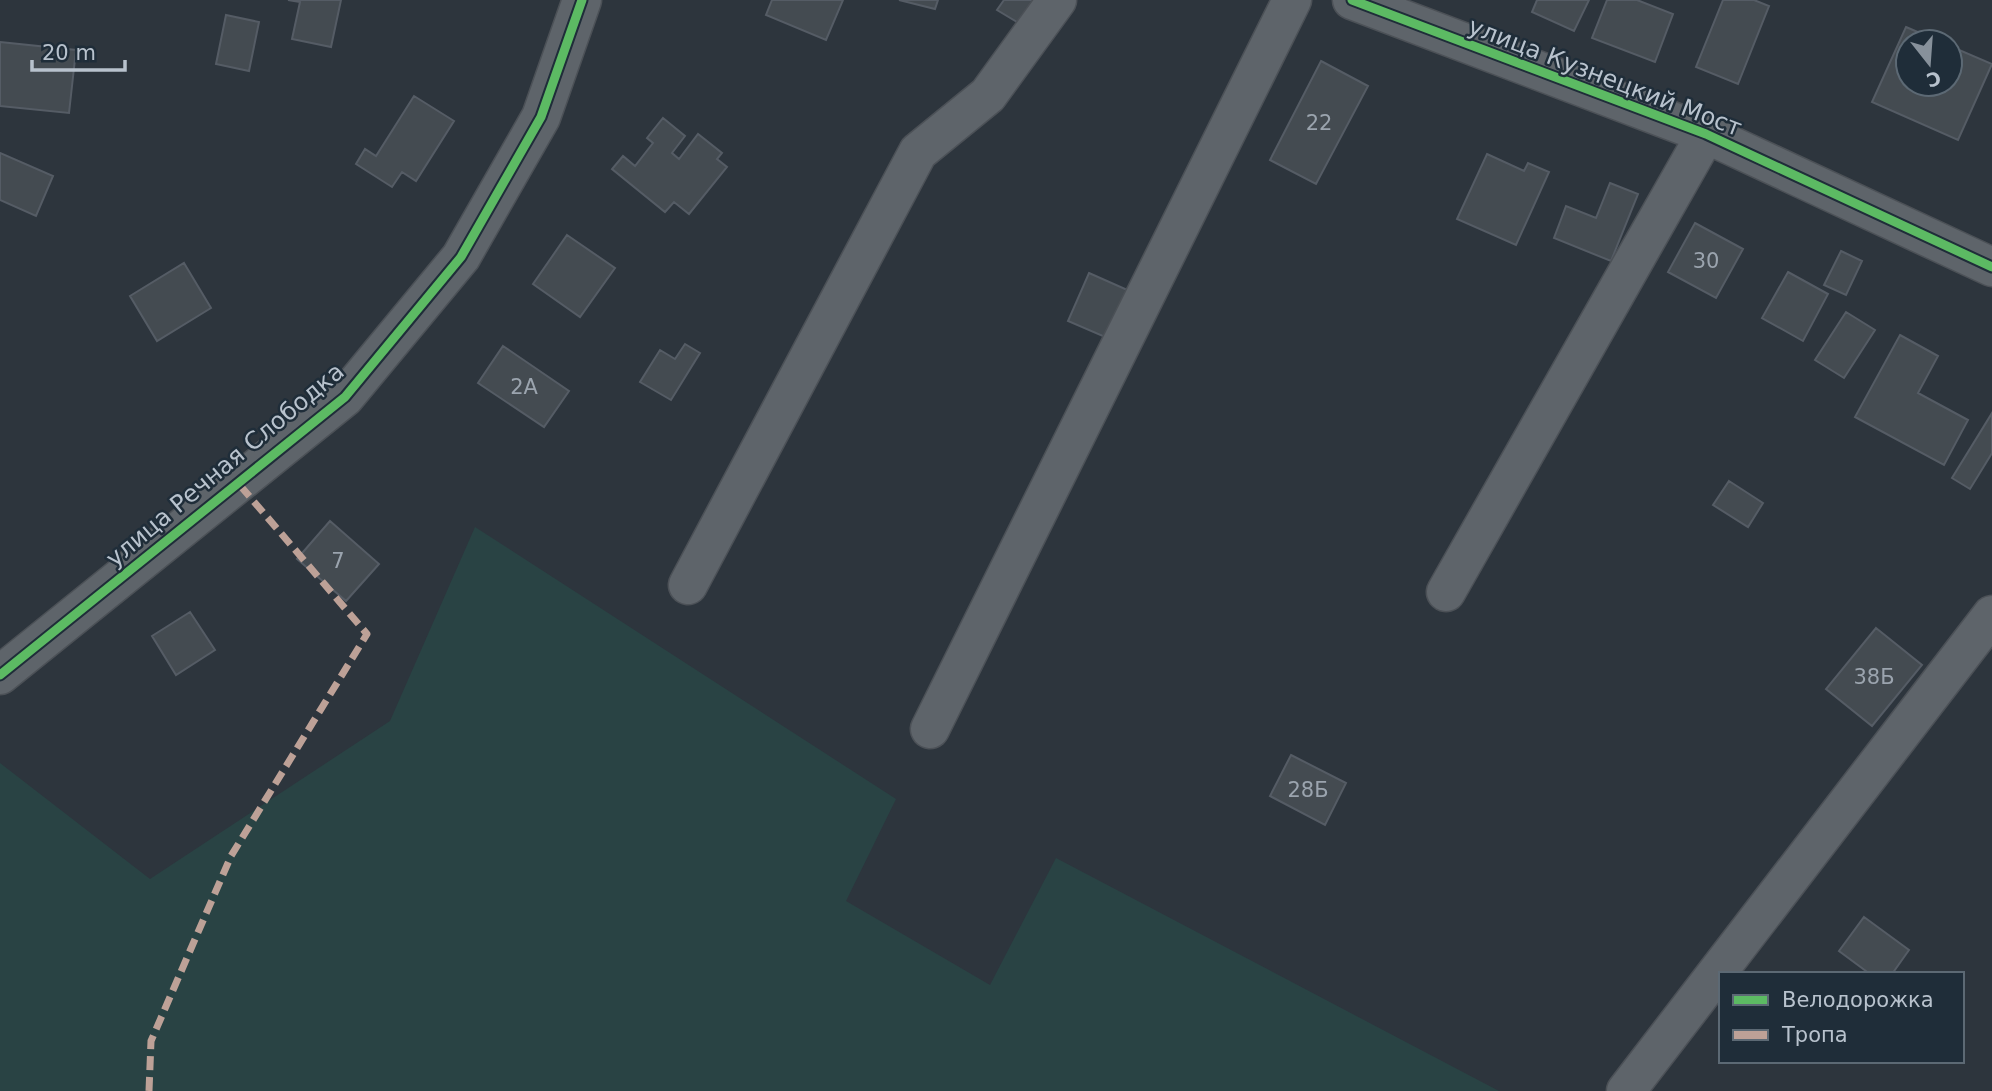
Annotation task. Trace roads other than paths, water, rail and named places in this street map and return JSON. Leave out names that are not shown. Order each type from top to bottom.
[{"type":"street","name":"улица Речная Слободка","points":[[0,675],[345,397],[461,257],[541,117],[582,0]]},
{"type":"street","points":[[688,585],[918,152],[988,95],[1056,0]]},
{"type":"street","points":[[930,729],[1292,0]]},
{"type":"street","name":"улица Кузнецкий Мост","points":[[1352,0],[1706,134],[1986,253]]},
{"type":"street","points":[[1446,593],[1706,134]]},
{"type":"street","points":[[1626,1091],[1992,615]]}]
